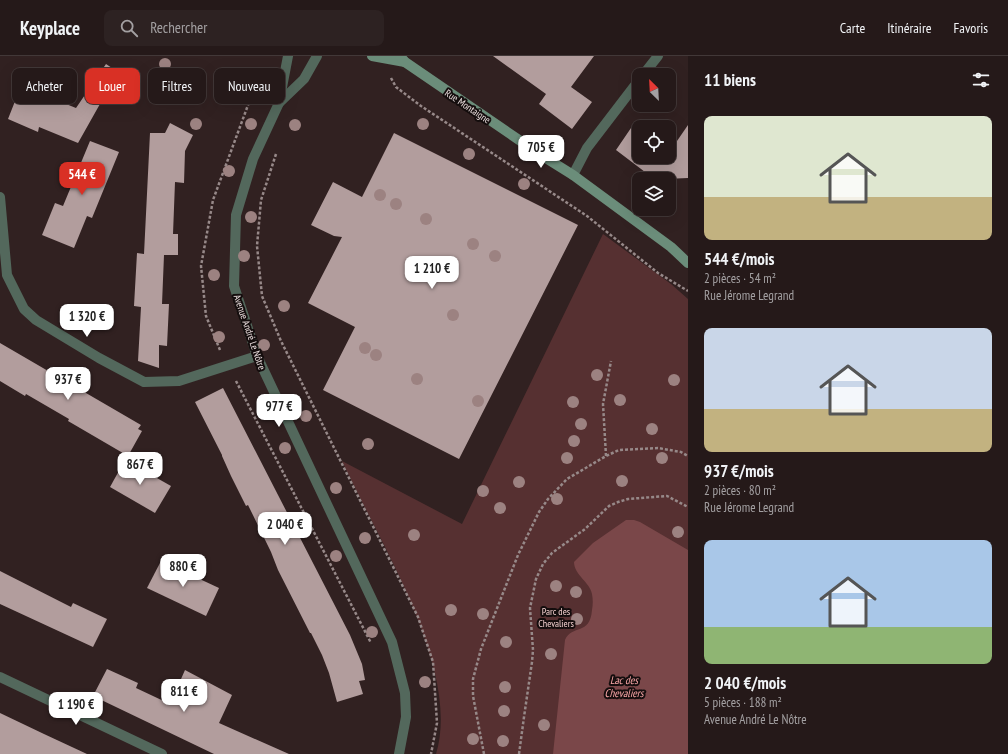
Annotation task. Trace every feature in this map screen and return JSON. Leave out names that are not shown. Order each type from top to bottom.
[{"type":"street","name":"Avenue André Le Nôtre","points":[[285,72],[288,56]]},
{"type":"street","name":"Avenue André Le Nôtre","points":[[285,97],[304,79],[317,56]]},
{"type":"street","points":[[649,68],[658,56]]},
{"type":"street","name":"Rue Montaigne","points":[[376,57],[402,59],[541,155],[573,175],[671,247],[688,263]]},
{"type":"street","points":[[573,175],[587,148],[632,89]]},
{"type":"street","name":"Avenue André Le Nôtre","points":[[279,104],[253,159],[236,215],[234,286],[256,356],[392,642],[405,693],[406,717],[399,754]]},
{"type":"street","points":[[0,197],[3,272],[7,275],[24,309],[36,320],[99,358],[144,382],[179,381],[256,356]]},
{"type":"street","points":[[0,677],[162,754]]},
{"type":"path","points":[[376,57],[396,87],[421,106],[587,216],[658,273],[688,291]]},
{"type":"path","points":[[276,154],[261,200],[257,246],[262,296],[281,341],[418,617],[433,662],[437,723],[431,754]]},
{"type":"path","points":[[606,456],[603,404],[611,361]]},
{"type":"path","points":[[232,375],[375,650]]},
{"type":"path","points":[[484,754],[472,696],[473,679],[484,642],[518,555],[539,512],[556,490],[572,476],[619,450],[658,448],[682,452],[688,456]]},
{"type":"path","points":[[519,754],[533,650],[530,608],[536,579],[543,564],[552,553],[585,529],[609,506],[628,499],[667,496],[688,507]]},
{"type":"green space","name":"Parc des Chevaliers","points":[[603,234],[671,284],[688,299],[688,754],[436,754],[441,728],[440,701],[435,672],[426,643],[416,614],[392,560],[342,461],[462,524]]},
{"type":"water","name":"Lac des Chevaliers","points":[[626,520],[640,522],[688,550],[688,754],[553,754],[565,640],[572,632],[584,627],[588,623],[591,618],[593,606],[591,590],[579,575],[574,562],[593,543]]},
{"type":"building","points":[[493,56],[594,56],[571,87],[592,102],[572,129],[539,104],[546,94]]},
{"type":"building","points":[[106,64],[112,68],[103,68]]},
{"type":"building","points":[[85,95],[85,104],[100,104],[78,143],[39,127],[38,132],[8,119],[14,104],[66,104],[76,108]]},
{"type":"building","points":[[170,123],[193,135],[185,151],[184,183],[175,182],[173,234],[178,234],[178,255],[164,255],[162,304],[169,304],[167,346],[159,345],[159,368],[138,361],[141,307],[134,306],[137,253],[144,254],[150,133],[165,133]]},
{"type":"building","points":[[688,125],[688,178],[676,179],[676,172],[645,172],[634,164],[676,164],[677,141]]},
{"type":"building","points":[[632,129],[632,162],[616,150]]},
{"type":"building","points":[[394,133],[578,225],[459,459],[323,390],[355,327],[308,303],[342,237],[334,236],[311,225],[333,182],[362,197]]},
{"type":"building","points":[[90,141],[119,152],[92,218],[87,216],[74,248],[42,235],[55,203],[63,206]]},
{"type":"building","points":[[0,343],[141,425],[138,429],[142,431],[128,456],[68,421],[69,419],[0,381]]},
{"type":"building","points":[[223,388],[350,635],[362,664],[365,680],[359,681],[363,694],[337,702],[322,655],[195,402]]},
{"type":"building","points":[[125,460],[171,486],[155,513],[110,487]]},
{"type":"building","points":[[161,561],[219,588],[206,616],[147,588]]},
{"type":"building","points":[[0,571],[71,607],[73,603],[107,619],[93,647],[0,604]]},
{"type":"building","points":[[107,669],[138,683],[136,688],[170,704],[185,670],[232,695],[219,723],[289,754],[214,754],[93,696]]},
{"type":"building","points":[[0,713],[44,734],[87,754],[0,754]]}]
